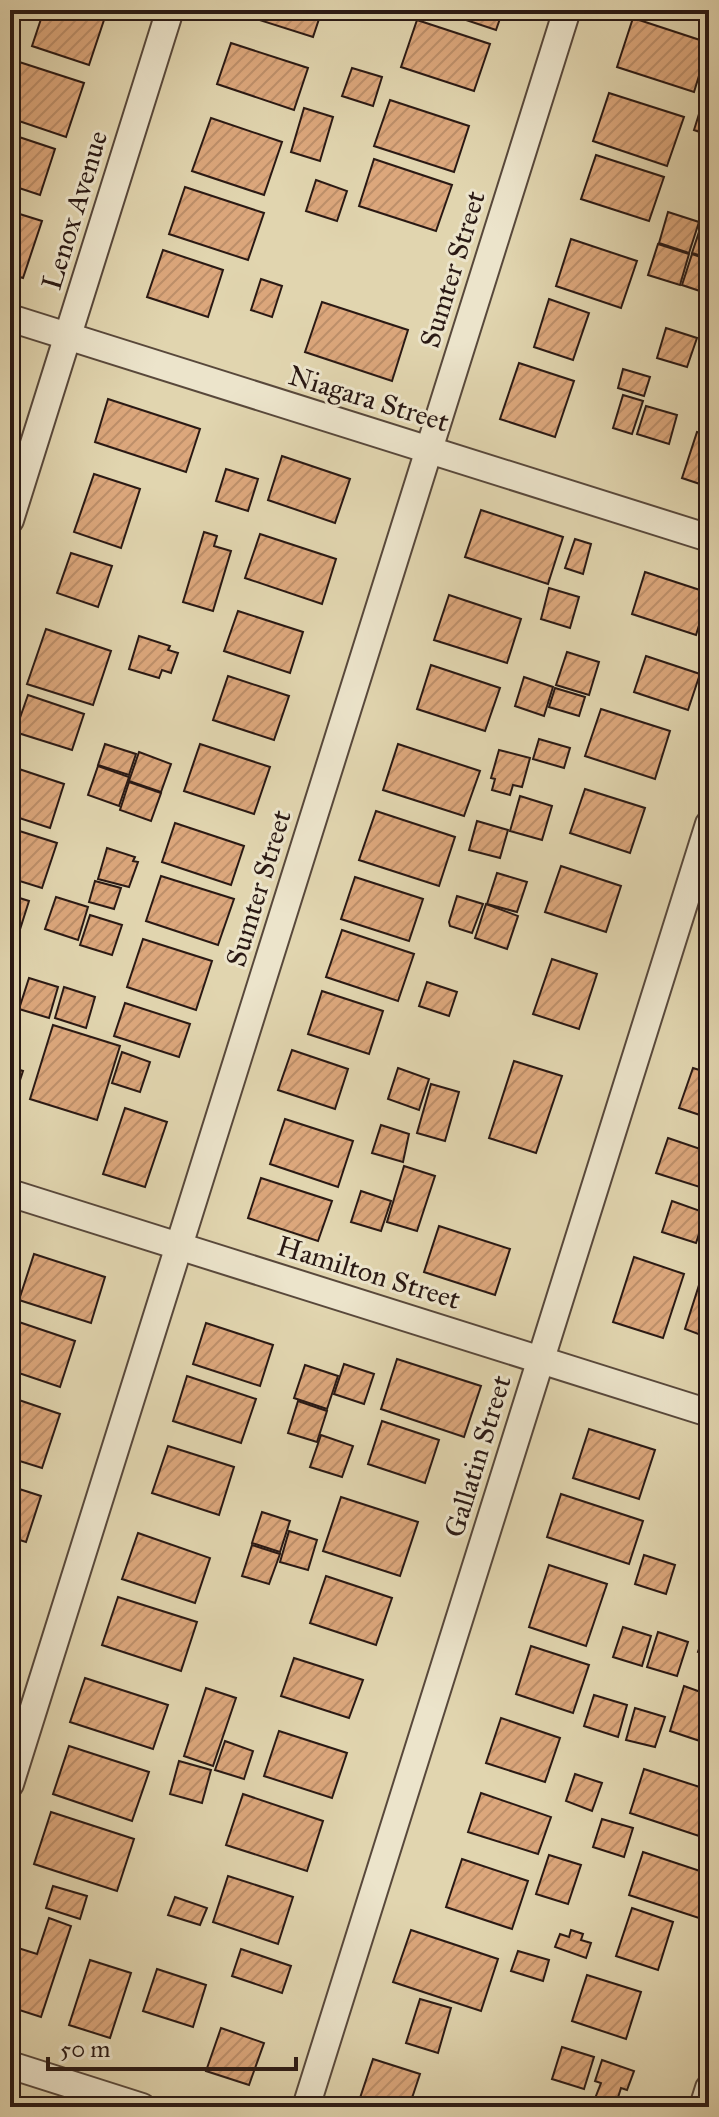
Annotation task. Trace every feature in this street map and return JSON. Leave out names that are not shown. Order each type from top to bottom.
[{"type":"street","name":"Lenox Avenue","points":[[10,520],[170,10]]},
{"type":"street","name":"Sumter Street","points":[[10,1784],[567,10]]},
{"type":"street","name":"Niagara Street","points":[[10,318],[709,538]]},
{"type":"street","name":"Gallatin Street","points":[[306,2107],[709,824]]},
{"type":"street","name":"Hamilton Street","points":[[10,1193],[709,1413]]},
{"type":"street","points":[[10,2065],[142,2107]]},
{"type":"street","points":[[703,2107],[709,2088]]},
{"type":"building","points":[[44,10],[82,10],[105,17],[89,65],[32,46]]},
{"type":"building","points":[[249,10],[322,10],[313,37],[247,16]]},
{"type":"building","points":[[436,10],[503,10],[496,30]]},
{"type":"building","points":[[685,10],[709,10],[709,18]]},
{"type":"building","points":[[633,18],[709,43],[694,92],[617,67]]},
{"type":"building","points":[[417,20],[490,44],[474,91],[401,67]]},
{"type":"building","points":[[231,43],[308,68],[294,110],[217,84]]},
{"type":"building","points":[[10,59],[84,83],[66,137],[10,118]]},
{"type":"building","points":[[352,68],[382,77],[373,106],[342,96]]},
{"type":"building","points":[[609,93],[684,117],[667,166],[593,141]]},
{"type":"building","points":[[704,98],[709,99],[709,135],[694,130]]},
{"type":"building","points":[[390,100],[469,126],[454,172],[374,146]]},
{"type":"building","points":[[304,108],[333,117],[320,161],[291,152]]},
{"type":"building","points":[[211,118],[282,142],[264,195],[192,171]]},
{"type":"building","points":[[10,134],[55,149],[40,195],[10,185]]},
{"type":"building","points":[[596,155],[664,177],[649,221],[581,199]]},
{"type":"building","points":[[374,159],[452,185],[436,231],[359,206]]},
{"type":"building","points":[[316,180],[347,191],[337,221],[306,211]]},
{"type":"building","points":[[185,187],[264,213],[248,260],[169,234]]},
{"type":"building","points":[[10,211],[42,221],[23,278],[10,274]]},
{"type":"building","points":[[668,212],[699,222],[689,253],[659,243]]},
{"type":"building","points":[[702,223],[709,225],[709,258],[692,253]]},
{"type":"building","points":[[571,239],[637,261],[621,308],[556,286]]},
{"type":"building","points":[[658,244],[689,254],[680,285],[648,275]]},
{"type":"building","points":[[163,250],[223,270],[208,317],[147,297]]},
{"type":"building","points":[[692,254],[709,260],[709,294],[682,285]]},
{"type":"building","points":[[261,279],[282,286],[272,317],[251,310]]},
{"type":"building","points":[[549,299],[589,313],[573,360],[534,347]]},
{"type":"building","points":[[322,302],[408,330],[392,381],[305,352]]},
{"type":"building","points":[[666,328],[697,338],[687,367],[657,358]]},
{"type":"building","points":[[519,363],[574,381],[555,437],[500,419]]},
{"type":"building","points":[[623,369],[650,377],[644,396],[618,388]]},
{"type":"building","points":[[623,395],[643,401],[632,434],[613,428]]},
{"type":"building","points":[[108,399],[200,429],[186,472],[95,442]]},
{"type":"building","points":[[646,406],[677,415],[669,444],[637,434]]},
{"type":"building","points":[[697,432],[709,435],[709,487],[682,478]]},
{"type":"building","points":[[282,456],[350,479],[335,523],[268,500]]},
{"type":"building","points":[[226,469],[258,479],[248,511],[216,501]]},
{"type":"building","points":[[94,474],[140,489],[121,548],[74,532]]},
{"type":"building","points":[[481,510],[563,537],[548,584],[465,557]]},
{"type":"building","points":[[204,532],[217,536],[214,546],[231,551],[213,611],[183,602]]},
{"type":"building","points":[[260,534],[336,559],[322,604],[245,578]]},
{"type":"building","points":[[575,539],[591,544],[583,574],[565,568]]},
{"type":"building","points":[[71,553],[112,566],[98,607],[57,593]]},
{"type":"building","points":[[645,572],[709,593],[696,635],[632,614]]},
{"type":"building","points":[[549,588],[579,597],[570,628],[541,619]]},
{"type":"building","points":[[449,595],[521,619],[507,663],[434,640]]},
{"type":"building","points":[[238,611],[303,632],[290,673],[224,651]]},
{"type":"building","points":[[46,629],[111,651],[93,705],[27,684]]},
{"type":"building","points":[[139,636],[170,646],[168,650],[178,653],[171,673],[162,670],[159,678],[129,669]]},
{"type":"building","points":[[567,652],[599,662],[589,695],[556,685]]},
{"type":"building","points":[[646,656],[700,674],[688,710],[634,692]]},
{"type":"building","points":[[431,665],[500,688],[485,731],[417,709]]},
{"type":"building","points":[[228,676],[289,696],[274,740],[213,720]]},
{"type":"building","points":[[524,677],[553,687],[544,716],[515,706]]},
{"type":"building","points":[[555,688],[585,697],[579,716],[549,707]]},
{"type":"building","points":[[28,695],[84,714],[72,750],[15,732]]},
{"type":"building","points":[[601,709],[670,731],[655,779],[585,756]]},
{"type":"building","points":[[539,739],[570,748],[564,768],[533,759]]},
{"type":"building","points":[[105,744],[136,754],[129,775],[98,765]]},
{"type":"building","points":[[200,744],[270,767],[254,814],[184,791]]},
{"type":"building","points":[[398,744],[480,771],[464,816],[383,790]]},
{"type":"building","points":[[499,750],[530,758],[522,787],[513,785],[510,795],[492,790],[495,779],[491,778]]},
{"type":"building","points":[[139,752],[171,764],[161,792],[129,781]]},
{"type":"building","points":[[10,766],[64,784],[50,828],[10,815]]},
{"type":"building","points":[[98,766],[129,777],[119,806],[88,795]]},
{"type":"building","points":[[129,782],[161,793],[151,821],[120,810]]},
{"type":"building","points":[[585,789],[645,808],[630,853],[570,833]]},
{"type":"building","points":[[520,796],[552,806],[542,840],[510,831]]},
{"type":"building","points":[[376,811],[455,837],[439,886],[359,860]]},
{"type":"building","points":[[477,821],[508,830],[500,858],[469,850]]},
{"type":"building","points":[[175,823],[244,846],[231,885],[162,862]]},
{"type":"building","points":[[10,828],[57,843],[42,888],[10,878]]},
{"type":"building","points":[[107,848],[135,857],[133,861],[138,862],[129,887],[98,879]]},
{"type":"building","points":[[561,866],[621,886],[606,932],[545,912]]},
{"type":"building","points":[[497,873],[527,882],[517,912],[487,904]]},
{"type":"building","points":[[161,876],[234,899],[218,945],[146,921]]},
{"type":"building","points":[[355,877],[423,899],[409,941],[341,919]]},
{"type":"building","points":[[95,881],[121,888],[114,909],[89,902]]},
{"type":"building","points":[[10,895],[29,901],[16,942],[10,941]]},
{"type":"building","points":[[457,896],[483,904],[472,933],[450,926]]},
{"type":"building","points":[[56,897],[88,907],[78,940],[45,929]]},
{"type":"building","points":[[486,904],[518,916],[507,949],[475,938]]},
{"type":"building","points":[[90,915],[122,925],[112,955],[80,945]]},
{"type":"building","points":[[342,930],[414,954],[398,1001],[326,977]]},
{"type":"building","points":[[143,939],[212,961],[196,1010],[127,987]]},
{"type":"building","points":[[552,959],[597,974],[579,1029],[533,1014]]},
{"type":"building","points":[[29,978],[58,987],[49,1018],[19,1009]]},
{"type":"building","points":[[427,982],[457,992],[449,1016],[419,1006]]},
{"type":"building","points":[[64,987],[95,997],[86,1028],[55,1018]]},
{"type":"building","points":[[322,991],[383,1011],[369,1054],[308,1034]]},
{"type":"building","points":[[125,1003],[190,1024],[179,1057],[114,1036]]},
{"type":"building","points":[[709,1012],[709,1036],[702,1033]]},
{"type":"building","points":[[53,1025],[120,1046],[97,1120],[30,1099]]},
{"type":"building","points":[[292,1050],[348,1069],[335,1109],[278,1090]]},
{"type":"building","points":[[122,1052],[150,1062],[140,1092],[112,1083]]},
{"type":"building","points":[[514,1061],[562,1076],[536,1153],[489,1138]]},
{"type":"building","points":[[10,1067],[23,1071],[10,1111]]},
{"type":"building","points":[[398,1068],[429,1079],[419,1110],[388,1099]]},
{"type":"building","points":[[693,1068],[709,1073],[709,1118],[679,1108]]},
{"type":"building","points":[[431,1084],[459,1092],[445,1141],[417,1133]]},
{"type":"building","points":[[125,1108],[167,1122],[145,1187],[103,1174]]},
{"type":"building","points":[[285,1119],[353,1141],[338,1187],[270,1164]]},
{"type":"building","points":[[381,1125],[409,1134],[403,1162],[372,1153]]},
{"type":"building","points":[[668,1138],[709,1152],[709,1190],[656,1173]]},
{"type":"building","points":[[404,1166],[435,1176],[417,1231],[387,1222]]},
{"type":"building","points":[[261,1178],[332,1201],[318,1241],[248,1218]]},
{"type":"building","points":[[361,1191],[391,1201],[381,1231],[351,1222]]},
{"type":"building","points":[[672,1201],[706,1213],[696,1243],[662,1232]]},
{"type":"building","points":[[709,1212],[709,1243],[699,1240]]},
{"type":"building","points":[[439,1226],[510,1249],[495,1295],[424,1272]]},
{"type":"building","points":[[34,1254],[105,1277],[91,1323],[19,1300]]},
{"type":"building","points":[[634,1257],[684,1274],[663,1338],[613,1322]]},
{"type":"building","points":[[709,1261],[709,1338],[685,1329]]},
{"type":"building","points":[[10,1319],[75,1341],[60,1387],[10,1370]]},
{"type":"building","points":[[206,1323],[273,1345],[260,1386],[193,1364]]},
{"type":"building","points":[[397,1359],[481,1386],[464,1437],[381,1409]]},
{"type":"building","points":[[344,1364],[374,1374],[364,1404],[334,1394]]},
{"type":"building","points":[[305,1365],[338,1376],[327,1409],[294,1398]]},
{"type":"building","points":[[187,1376],[256,1399],[241,1443],[173,1421]]},
{"type":"building","points":[[10,1397],[60,1414],[42,1468],[10,1458]]},
{"type":"building","points":[[298,1401],[327,1411],[317,1442],[288,1433]]},
{"type":"building","points":[[382,1421],[439,1440],[425,1483],[368,1464]]},
{"type":"building","points":[[589,1429],[655,1450],[639,1499],[573,1478]]},
{"type":"building","points":[[321,1435],[353,1446],[342,1477],[310,1467]]},
{"type":"building","points":[[168,1446],[234,1467],[219,1515],[152,1493]]},
{"type":"building","points":[[10,1486],[41,1496],[26,1542],[10,1537]]},
{"type":"building","points":[[561,1494],[643,1521],[629,1564],[547,1537]]},
{"type":"building","points":[[341,1497],[418,1522],[400,1576],[323,1551]]},
{"type":"building","points":[[262,1512],[290,1521],[280,1552],[252,1543]]},
{"type":"building","points":[[289,1531],[317,1540],[308,1570],[280,1562]]},
{"type":"building","points":[[138,1533],[210,1558],[195,1603],[122,1579]]},
{"type":"building","points":[[252,1545],[280,1554],[269,1584],[242,1576]]},
{"type":"building","points":[[644,1555],[675,1565],[666,1594],[635,1584]]},
{"type":"building","points":[[549,1565],[607,1584],[586,1646],[529,1627]]},
{"type":"building","points":[[326,1576],[392,1598],[376,1645],[310,1623]]},
{"type":"building","points":[[118,1597],[197,1622],[181,1671],[102,1645]]},
{"type":"building","points":[[709,1620],[709,1656],[698,1652]]},
{"type":"building","points":[[623,1627],[651,1636],[642,1666],[613,1657]]},
{"type":"building","points":[[658,1632],[688,1642],[677,1676],[647,1667]]},
{"type":"building","points":[[531,1646],[589,1665],[573,1713],[516,1694]]},
{"type":"building","points":[[294,1658],[363,1680],[349,1718],[281,1696]]},
{"type":"building","points":[[85,1678],[168,1705],[153,1749],[70,1722]]},
{"type":"building","points":[[684,1686],[709,1695],[709,1744],[670,1731]]},
{"type":"building","points":[[206,1688],[236,1698],[213,1766],[184,1756]]},
{"type":"building","points":[[594,1695],[627,1705],[618,1737],[584,1726]]},
{"type":"building","points":[[635,1708],[665,1717],[655,1747],[626,1740]]},
{"type":"building","points":[[501,1718],[560,1738],[545,1782],[486,1763]]},
{"type":"building","points":[[279,1731],[347,1753],[332,1798],[264,1776]]},
{"type":"building","points":[[225,1741],[253,1751],[244,1779],[215,1770]]},
{"type":"building","points":[[69,1746],[149,1772],[132,1821],[53,1794]]},
{"type":"building","points":[[179,1761],[211,1770],[202,1803],[170,1794]]},
{"type":"building","points":[[644,1769],[709,1790],[709,1807],[699,1836],[630,1813]]},
{"type":"building","points":[[575,1774],[602,1783],[592,1811],[566,1801]]},
{"type":"building","points":[[481,1793],[551,1817],[538,1854],[468,1832]]},
{"type":"building","points":[[243,1794],[323,1821],[307,1871],[226,1845]]},
{"type":"building","points":[[51,1812],[134,1839],[117,1891],[34,1864]]},
{"type":"building","points":[[602,1819],[633,1828],[624,1857],[593,1847]]},
{"type":"building","points":[[643,1852],[709,1874],[709,1887],[699,1918],[629,1895]]},
{"type":"building","points":[[549,1855],[581,1865],[568,1904],[536,1894]]},
{"type":"building","points":[[462,1859],[528,1881],[512,1929],[446,1907]]},
{"type":"building","points":[[228,1876],[293,1897],[278,1944],[213,1922]]},
{"type":"building","points":[[53,1886],[87,1896],[80,1919],[46,1908]]},
{"type":"building","points":[[175,1897],[207,1908],[200,1925],[168,1915]]},
{"type":"building","points":[[632,1908],[673,1922],[658,1970],[616,1956]]},
{"type":"building","points":[[49,1918],[71,1926],[41,2017],[10,2007],[10,1962],[15,1947],[37,1954]]},
{"type":"building","points":[[411,1930],[498,1959],[481,2011],[393,1982]]},
{"type":"building","points":[[571,1930],[583,1934],[581,1940],[591,1943],[586,1958],[555,1947],[560,1934],[569,1937]]},
{"type":"building","points":[[241,1949],[291,1966],[282,1993],[232,1976]]},
{"type":"building","points":[[518,1951],[549,1960],[543,1981],[511,1971]]},
{"type":"building","points":[[90,1960],[131,1973],[110,2038],[69,2025]]},
{"type":"building","points":[[157,1969],[206,1985],[193,2027],[143,2011]]},
{"type":"building","points":[[587,1975],[641,1992],[626,2039],[572,2021]]},
{"type":"building","points":[[420,1999],[451,2008],[438,2053],[406,2043]]},
{"type":"building","points":[[221,2028],[264,2043],[249,2085],[206,2071]]},
{"type":"building","points":[[562,2047],[594,2057],[584,2089],[552,2079]]},
{"type":"building","points":[[373,2059],[420,2074],[409,2107],[357,2107]]},
{"type":"building","points":[[602,2060],[634,2071],[627,2090],[621,2088],[615,2107],[594,2101],[601,2083],[595,2081]]}]
